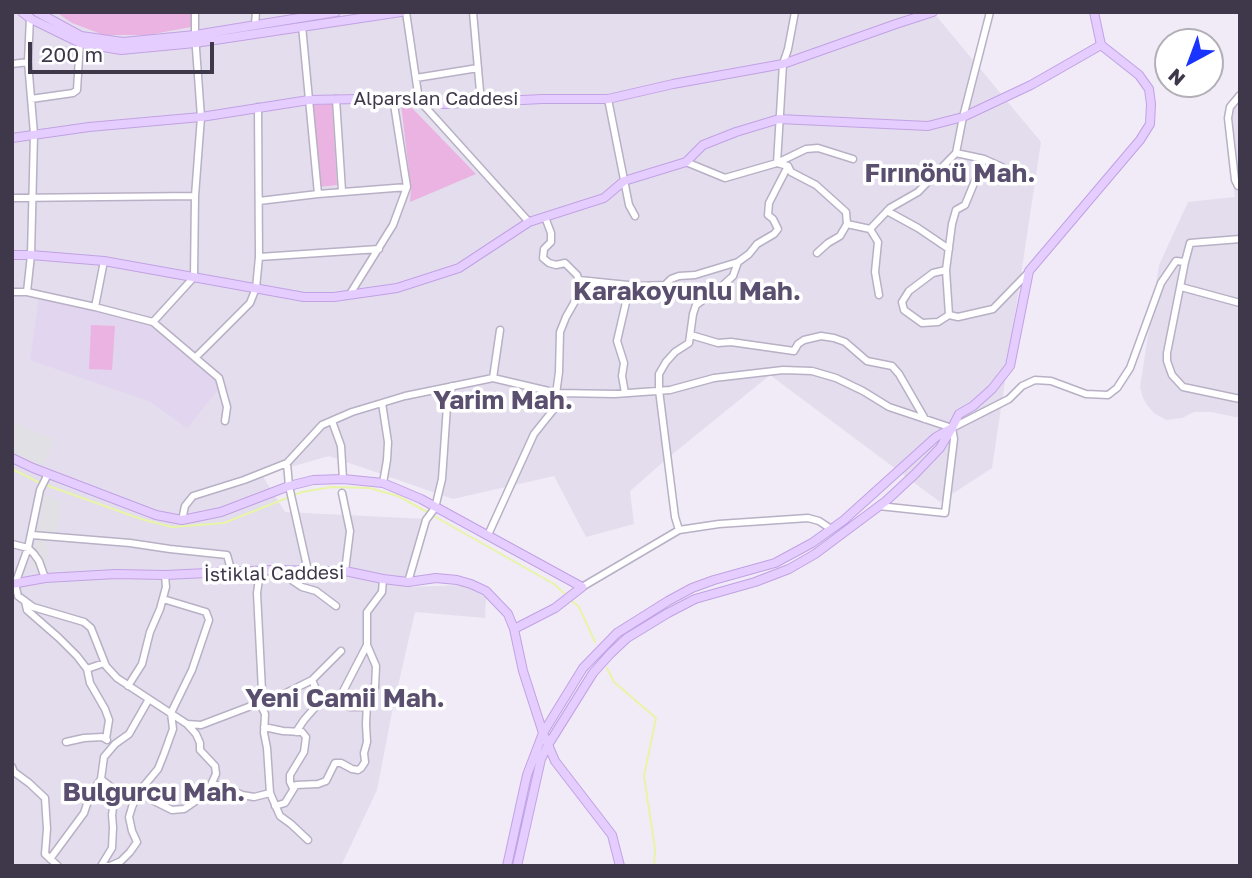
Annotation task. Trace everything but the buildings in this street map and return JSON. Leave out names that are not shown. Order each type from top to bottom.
[{"type":"main road","points":[[22,12],[32,14],[80,39],[123,42],[195,39],[401,12]]},
{"type":"main road","points":[[195,39],[255,25],[336,12]]},
{"type":"main road","name":"Alparslan Caddesi","points":[[12,138],[201,117],[309,100],[393,98],[444,104],[608,99],[783,64],[933,12]]},
{"type":"main road","points":[[517,866],[541,759],[593,673],[627,638],[695,599],[755,582],[789,569],[815,554],[915,474],[940,448],[959,414],[992,389],[1010,366],[1029,271],[1140,140],[1150,124],[1149,89],[1139,75],[1101,45],[1094,12]]},
{"type":"main road","points":[[12,255],[104,261],[304,297],[334,297],[397,288],[459,268],[529,222],[604,198],[624,181],[686,162],[703,145],[736,132],[779,119],[928,126],[963,117],[1031,85],[1101,45]]},
{"type":"main road","points":[[507,866],[527,775],[543,733],[583,668],[617,632],[692,588],[775,563],[812,543],[844,520],[936,437],[952,428]]},
{"type":"main road","points":[[12,458],[47,477],[156,515],[182,520],[221,512],[291,491],[313,480],[343,479],[383,483],[421,499],[488,535],[578,590],[555,608],[514,629],[523,671],[555,761],[612,835],[620,866]]},
{"type":"main road","name":"İstiklal Caddesi","points":[[14,584],[116,574],[165,575],[286,570],[345,571],[408,582],[436,578],[457,580],[486,591],[508,614],[514,629]]},
{"type":"street","points":[[153,322],[194,277],[195,196],[201,117],[195,12]]},
{"type":"street","points":[[255,25],[256,12]]},
{"type":"street","points":[[401,12],[419,100],[529,222]]},
{"type":"street","points":[[473,12],[481,103]]},
{"type":"street","points":[[777,163],[783,64],[795,12]]},
{"type":"street","points":[[870,229],[887,211],[918,192],[956,153],[990,12]]},
{"type":"street","points":[[27,292],[33,197],[34,134],[28,62],[32,14]]},
{"type":"street","points":[[302,26],[318,194]]},
{"type":"street","points":[[31,99],[75,92],[78,88],[80,39]]},
{"type":"street","points":[[12,64],[28,62]]},
{"type":"street","points":[[416,78],[478,68]]},
{"type":"street","points":[[1240,95],[1230,107],[1228,118],[1235,180],[1240,186]]},
{"type":"street","points":[[350,294],[393,225],[407,187],[393,98]]},
{"type":"street","points":[[336,99],[342,191]]},
{"type":"street","points":[[608,99],[629,205],[635,216]]},
{"type":"street","points":[[196,358],[250,303],[256,288],[259,257],[258,107]]},
{"type":"street","points":[[686,162],[726,178],[777,163],[806,149],[818,148],[853,159]]},
{"type":"street","points":[[956,153],[984,159],[1003,167]]},
{"type":"street","points":[[949,315],[946,270],[952,224],[956,210],[965,205],[984,159]]},
{"type":"street","points":[[777,163],[788,166],[791,172],[816,185],[846,212],[847,224],[840,236],[817,253]]},
{"type":"street","points":[[579,280],[665,285],[679,276],[695,275],[738,262],[778,229],[768,215],[769,203],[788,166]]},
{"type":"street","points":[[259,201],[342,191],[407,187]]},
{"type":"street","points":[[12,198],[195,196]]},
{"type":"street","points":[[887,211],[949,248]]},
{"type":"street","points":[[488,535],[534,434],[554,408],[560,332],[578,296],[577,275],[565,264],[556,265],[543,258],[544,249],[551,242],[551,233],[545,217]]},
{"type":"street","points":[[847,224],[870,229],[878,242],[875,272],[878,295]]},
{"type":"street","points":[[1240,239],[1190,243],[1167,353],[1172,375],[1188,389],[1240,399]]},
{"type":"street","points":[[259,257],[379,249]]},
{"type":"street","points":[[94,307],[104,261]]},
{"type":"street","points":[[182,520],[185,506],[193,496],[287,463],[322,425],[352,412],[405,396],[493,378],[557,393],[625,393],[670,390],[714,378],[783,370],[812,371],[836,378],[889,407],[952,428],[1009,399],[1022,386],[1035,380],[1051,381],[1086,394],[1108,395],[1117,388],[1130,368],[1161,283],[1176,261],[1185,262]]},
{"type":"street","points":[[679,530],[675,517],[659,374],[675,352],[689,343],[696,305],[733,276],[738,262]]},
{"type":"street","points":[[946,270],[933,272],[909,291],[902,302],[904,310],[922,323],[938,322],[949,315],[958,317],[993,309],[1029,271]]},
{"type":"street","points":[[625,393],[622,376],[624,363],[617,341],[630,285]]},
{"type":"street","points":[[1181,287],[1240,303]]},
{"type":"street","points":[[12,292],[27,292],[153,322],[219,378],[227,407],[225,421]]},
{"type":"street","points":[[493,378],[500,330]]},
{"type":"street","points":[[691,335],[718,343],[731,342],[794,351],[804,340],[834,338],[845,342],[867,361],[892,366],[925,419]]},
{"type":"street","points":[[408,582],[426,520],[435,508],[442,479],[447,406],[452,386]]},
{"type":"street","points":[[382,403],[388,451],[383,483]]},
{"type":"street","points":[[332,421],[341,446],[343,479]]},
{"type":"street","points":[[878,506],[945,513],[954,439],[952,428]]},
{"type":"street","points":[[287,463],[308,570]]},
{"type":"street","points":[[47,477],[40,490],[32,535],[14,584],[18,597],[33,607],[84,622],[91,628],[104,663],[117,678],[187,724],[196,734],[200,750],[215,766],[216,774],[210,787]]},
{"type":"street","points":[[342,493],[350,531],[345,571]]},
{"type":"street","points":[[578,590],[679,530],[719,524],[803,519],[819,521],[831,529]]},
{"type":"street","points":[[32,535],[130,542],[228,555],[232,573]]},
{"type":"street","points":[[12,544],[28,548],[39,561],[46,579]]},
{"type":"street","points":[[286,570],[289,579],[316,591],[336,606]]},
{"type":"street","points":[[258,701],[262,691],[257,593],[260,572]]},
{"type":"street","points":[[128,686],[142,664],[150,632],[163,599],[165,575]]},
{"type":"street","points":[[337,703],[366,645],[367,612],[382,592],[383,579]]},
{"type":"street","points":[[106,866],[121,860],[137,842],[129,817],[138,793],[158,769],[173,729],[171,713],[192,670],[209,620],[206,612],[198,608],[163,599]]},
{"type":"street","points":[[25,601],[27,610],[78,656],[87,670],[109,720],[106,739]]},
{"type":"street","points":[[312,680],[316,689],[337,703],[350,708],[362,707],[376,688],[376,666],[366,645]]},
{"type":"street","points":[[187,724],[201,725],[258,701],[286,693],[312,680],[341,650]]},
{"type":"street","points":[[87,670],[104,663]]},
{"type":"street","points":[[296,732],[325,696]]},
{"type":"street","points":[[50,859],[84,813],[90,795],[101,779],[104,757],[114,744],[130,734],[149,699]]},
{"type":"street","points":[[258,701],[265,714],[270,793],[280,817],[308,840]]},
{"type":"street","points":[[275,806],[285,803],[296,785],[326,781],[335,764],[358,770],[361,768],[365,762],[367,742],[367,703]]},
{"type":"street","points":[[264,727],[303,732],[306,737],[304,752],[290,775],[293,788]]},
{"type":"street","points":[[66,742],[102,737],[114,744]]},
{"type":"street","points":[[12,767],[14,772],[45,798],[45,854],[58,866]]},
{"type":"street","points":[[101,779],[111,787],[114,800],[112,848],[101,866]]},
{"type":"street","points":[[138,793],[172,810],[184,809],[210,787],[217,785],[254,797],[270,793]]},
{"type":"shaded area","points":[[12,12],[933,12],[1041,142],[992,468],[940,502],[770,375],[630,491],[634,524],[586,537],[554,476],[453,499],[329,456],[262,475],[285,512],[427,519],[409,587],[463,585],[486,597],[485,618],[415,612],[377,790],[341,866],[12,866]]},
{"type":"shaded area","points":[[56,12],[191,12],[191,27],[148,35],[104,35],[72,23]]},
{"type":"shaded area","points":[[1240,90],[1240,418],[1211,412],[1194,412],[1182,418],[1166,420],[1147,405],[1140,387],[1159,265],[1188,202],[1235,197],[1224,114],[1228,102]]},
{"type":"shaded area","points":[[332,104],[337,185],[320,187],[314,105]]},
{"type":"shaded area","points":[[401,104],[412,108],[476,174],[410,202],[411,189]]},
{"type":"shaded area","points":[[39,297],[156,325],[219,376],[218,390],[187,428],[151,402],[30,360]]},
{"type":"shaded area","points":[[91,325],[115,326],[112,370],[89,369]]},
{"type":"shaded area","points":[[12,421],[55,440],[43,467],[12,453]]},
{"type":"shaded area","points":[[44,495],[62,501],[57,533],[47,533],[47,567],[31,568]]},
{"type":"waterway","points":[[12,469],[40,483]]},
{"type":"waterway","points":[[46,485],[141,519],[172,527],[224,523],[302,492],[332,487],[369,488],[398,496],[427,512]]},
{"type":"waterway","points":[[432,515],[554,584],[565,594]]},
{"type":"waterway","points":[[572,601],[579,607],[595,642]]},
{"type":"waterway","points":[[607,668],[614,682],[656,718],[644,776],[655,849],[654,866]]},
{"type":"district","name":"Fırınönü Mah.","points":[[950,174]]},
{"type":"district","name":"Karakoyunlu Mah.","points":[[687,292]]},
{"type":"district","name":"Yarim Mah.","points":[[503,401]]},
{"type":"district","name":"Yeni Camii Mah.","points":[[345,699]]},
{"type":"district","name":"Bulgurcu Mah.","points":[[154,793]]}]
